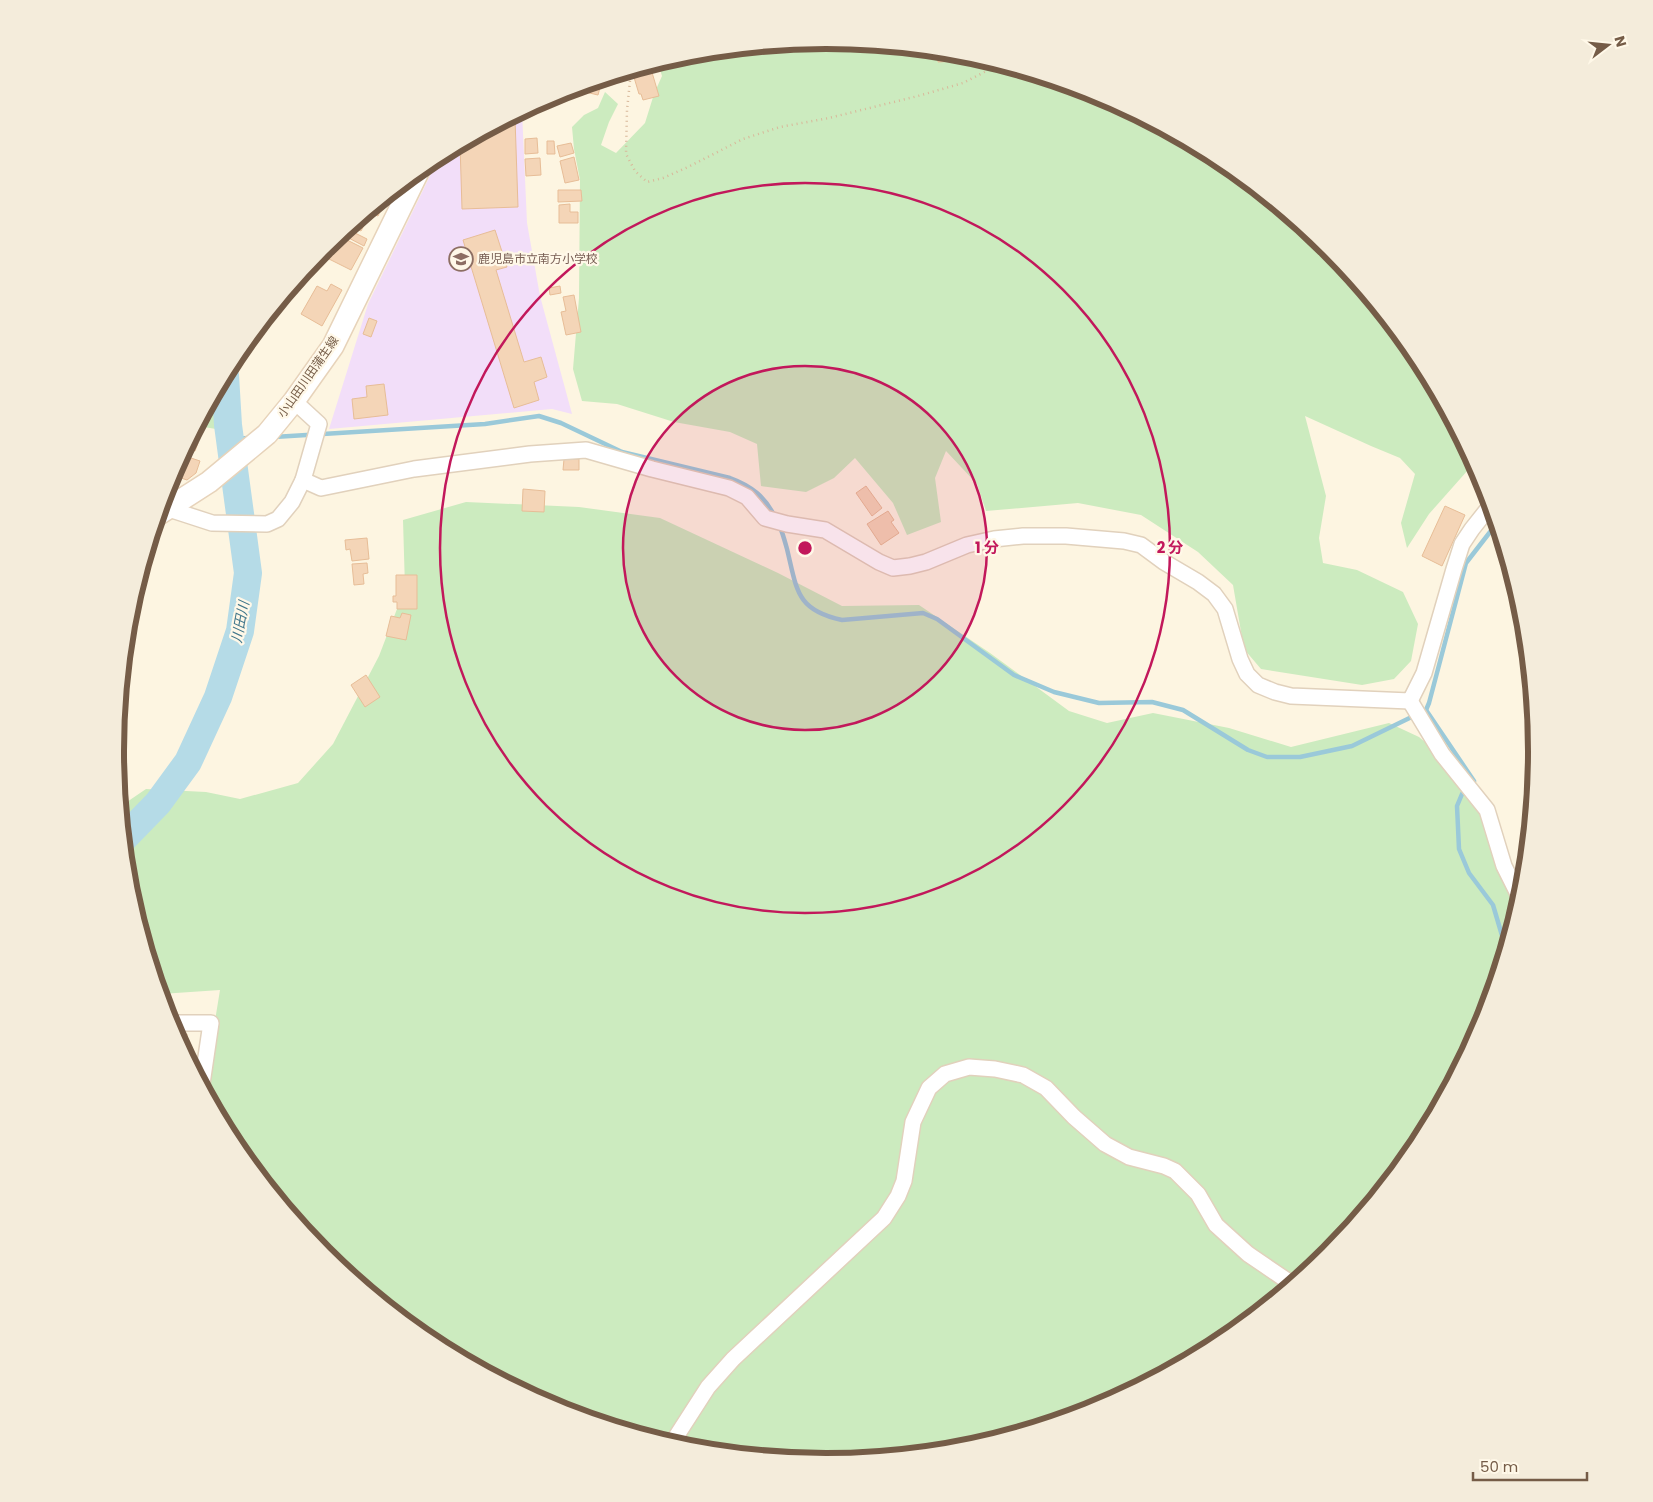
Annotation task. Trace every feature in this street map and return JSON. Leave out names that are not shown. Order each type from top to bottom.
[{"type":"main road","name":"小山田川田蒲生線","points":[[168,509],[209,482],[267,434],[294,401],[332,346],[410,186]]},
{"type":"street","points":[[167,513],[212,523],[267,524],[278,519],[292,502],[303,480],[319,424],[294,401]]},
{"type":"street","points":[[303,480],[321,488],[414,469],[530,454],[586,450],[729,488],[747,497],[765,518],[824,530],[893,568],[926,562],[967,545],[994,539],[1023,536],[1101,538],[1141,545],[1214,594],[1225,609],[1240,659],[1247,674],[1258,684],[1275,692],[1291,696],[1416,710]]},
{"type":"street","points":[[1486,511],[1462,544],[1424,673],[1416,710],[1442,754],[1487,810],[1504,866],[1515,888]]},
{"type":"street","points":[[179,1023],[211,1023],[203,1074]]},
{"type":"street","points":[[676,1437],[708,1387],[733,1359],[884,1218],[898,1196],[904,1181],[912,1122],[929,1088],[944,1074],[969,1067],[995,1069],[1023,1075],[1046,1088],[1074,1117],[1105,1144],[1128,1157],[1164,1166],[1175,1171],[1198,1194],[1216,1225],[1248,1254],[1288,1281]]},
{"type":"path","points":[[630,77],[626,154],[635,171],[647,182],[679,171],[752,136],[780,127],[829,118],[918,96],[962,83],[991,69]]},
{"type":"shaded area","name":"鹿児島市立南方小学校","points":[[522,118],[527,223],[540,296],[572,414],[552,409],[329,429],[368,304],[433,169],[475,143]]},
{"type":"green space","points":[[781,50],[872,50],[964,62],[1052,86],[1095,102],[1137,121],[1217,167],[1254,194],[1290,223],[1323,254],[1384,323],[1435,400],[1467,464],[1468,470],[1429,514],[1407,548],[1401,523],[1415,474],[1400,458],[1305,416],[1326,496],[1319,538],[1323,563],[1357,570],[1403,592],[1418,624],[1411,661],[1394,679],[1362,685],[1261,669],[1244,649],[1233,585],[1198,552],[1141,515],[1078,503],[986,511],[977,484],[946,451],[935,478],[941,522],[907,535],[893,503],[855,458],[834,478],[806,492],[761,486],[757,444],[730,432],[674,422],[617,404],[582,401],[573,369],[579,298],[580,180],[572,127],[584,115],[598,108],[605,92],[618,104],[601,145],[616,153],[645,123],[662,76],[660,69],[689,62]]},
{"type":"green space","points":[[215,405],[220,412],[216,429],[204,427]]},
{"type":"green space","points":[[466,502],[579,507],[660,518],[778,573],[842,606],[919,605],[990,653],[1069,711],[1107,723],[1153,713],[1229,728],[1291,747],[1389,723],[1419,737],[1473,783],[1513,895],[1505,933],[1475,1020],[1435,1102],[1384,1179],[1354,1214],[1323,1248],[1290,1279],[1254,1308],[1217,1335],[1137,1381],[1095,1400],[1052,1416],[1008,1429],[964,1440],[872,1452],[781,1452],[735,1447],[689,1440],[601,1416],[558,1400],[516,1381],[475,1359],[436,1335],[399,1308],[363,1279],[330,1248],[269,1179],[218,1102],[206,1078],[220,990],[168,994],[148,933],[138,888],[130,843],[126,802],[146,789],[206,792],[240,799],[298,783],[333,744],[379,656],[405,588],[403,520]]},
{"type":"building","points":[[938,58],[956,61],[956,61],[938,62]]},
{"type":"building","points":[[652,71],[659,96],[643,100],[641,94],[639,94],[634,76]]},
{"type":"building","points":[[600,86],[598,95],[585,92]]},
{"type":"building","points":[[515,121],[518,207],[462,209],[460,152]]},
{"type":"building","points":[[537,138],[538,153],[525,154],[525,139]]},
{"type":"building","points":[[547,141],[554,141],[555,154],[547,154]]},
{"type":"building","points":[[571,143],[574,153],[560,157],[557,146]]},
{"type":"building","points":[[574,157],[579,180],[565,183],[560,161]]},
{"type":"building","points":[[540,158],[541,175],[526,176],[525,159]]},
{"type":"building","points":[[558,190],[581,190],[582,201],[558,202]]},
{"type":"building","points":[[570,204],[570,212],[578,212],[578,223],[559,223],[559,205]]},
{"type":"building","points":[[382,208],[378,216],[374,214]]},
{"type":"building","points":[[366,220],[361,231],[357,229]]},
{"type":"building","points":[[495,230],[507,267],[496,270],[524,362],[541,357],[547,377],[534,382],[539,400],[514,408],[463,240]]},
{"type":"building","points":[[353,232],[367,239],[364,246],[348,237]]},
{"type":"building","points":[[346,239],[363,248],[351,270],[327,258]]},
{"type":"building","points":[[331,284],[342,290],[322,326],[301,314],[317,286],[327,291]]},
{"type":"building","points":[[560,286],[561,293],[550,295],[549,288]]},
{"type":"building","points":[[574,295],[581,332],[566,335],[561,312],[566,311],[563,297]]},
{"type":"building","points":[[369,318],[377,321],[371,337],[363,334]]},
{"type":"building","points":[[384,384],[388,415],[354,419],[352,399],[367,397],[366,386]]},
{"type":"building","points":[[196,442],[198,443],[195,451],[192,450]]},
{"type":"building","points":[[189,457],[200,461],[196,473],[187,480],[180,478]]},
{"type":"building","points":[[564,459],[579,459],[579,470],[563,470]]},
{"type":"building","points":[[866,486],[882,508],[872,516],[856,493]]},
{"type":"building","points":[[523,489],[545,491],[544,512],[522,511]]},
{"type":"building","points":[[1445,506],[1465,515],[1442,566],[1422,556]]},
{"type":"building","points":[[888,511],[894,520],[891,522],[899,533],[881,545],[867,524]]},
{"type":"building","points":[[367,538],[369,559],[352,561],[350,549],[346,550],[345,540]]},
{"type":"building","points":[[367,563],[368,573],[363,574],[364,584],[354,585],[352,564]]},
{"type":"building","points":[[396,575],[417,575],[417,609],[397,609],[397,602],[393,602],[393,596],[396,596]]},
{"type":"building","points":[[402,613],[411,615],[406,640],[386,636],[391,616],[400,618]]},
{"type":"building","points":[[366,675],[380,697],[365,707],[351,685]]},
{"type":"waterway","name":"川田川","points":[[129,833],[158,803],[188,762],[218,697],[240,631],[248,573],[228,425],[226,388]]},
{"type":"waterway","points":[[274,437],[485,424],[539,416],[561,423],[622,452],[738,481],[757,493],[775,517]]},
{"type":"waterway","points":[[230,439],[249,438]]},
{"type":"waterway","points":[[780,527],[793,576],[801,596],[807,604],[827,616],[842,620],[923,613],[937,619],[1014,675],[1054,692],[1099,703],[1152,702],[1183,710],[1248,750],[1267,757],[1300,757],[1352,746],[1426,710],[1474,781]]},
{"type":"waterway","points":[[1426,710],[1466,563],[1492,529]]},
{"type":"waterway","points":[[1462,794],[1457,806],[1459,849],[1469,873],[1493,905],[1503,939]]},
{"type":"place","name":"鹿児島市立南方小学校","points":[[461,259]]}]
